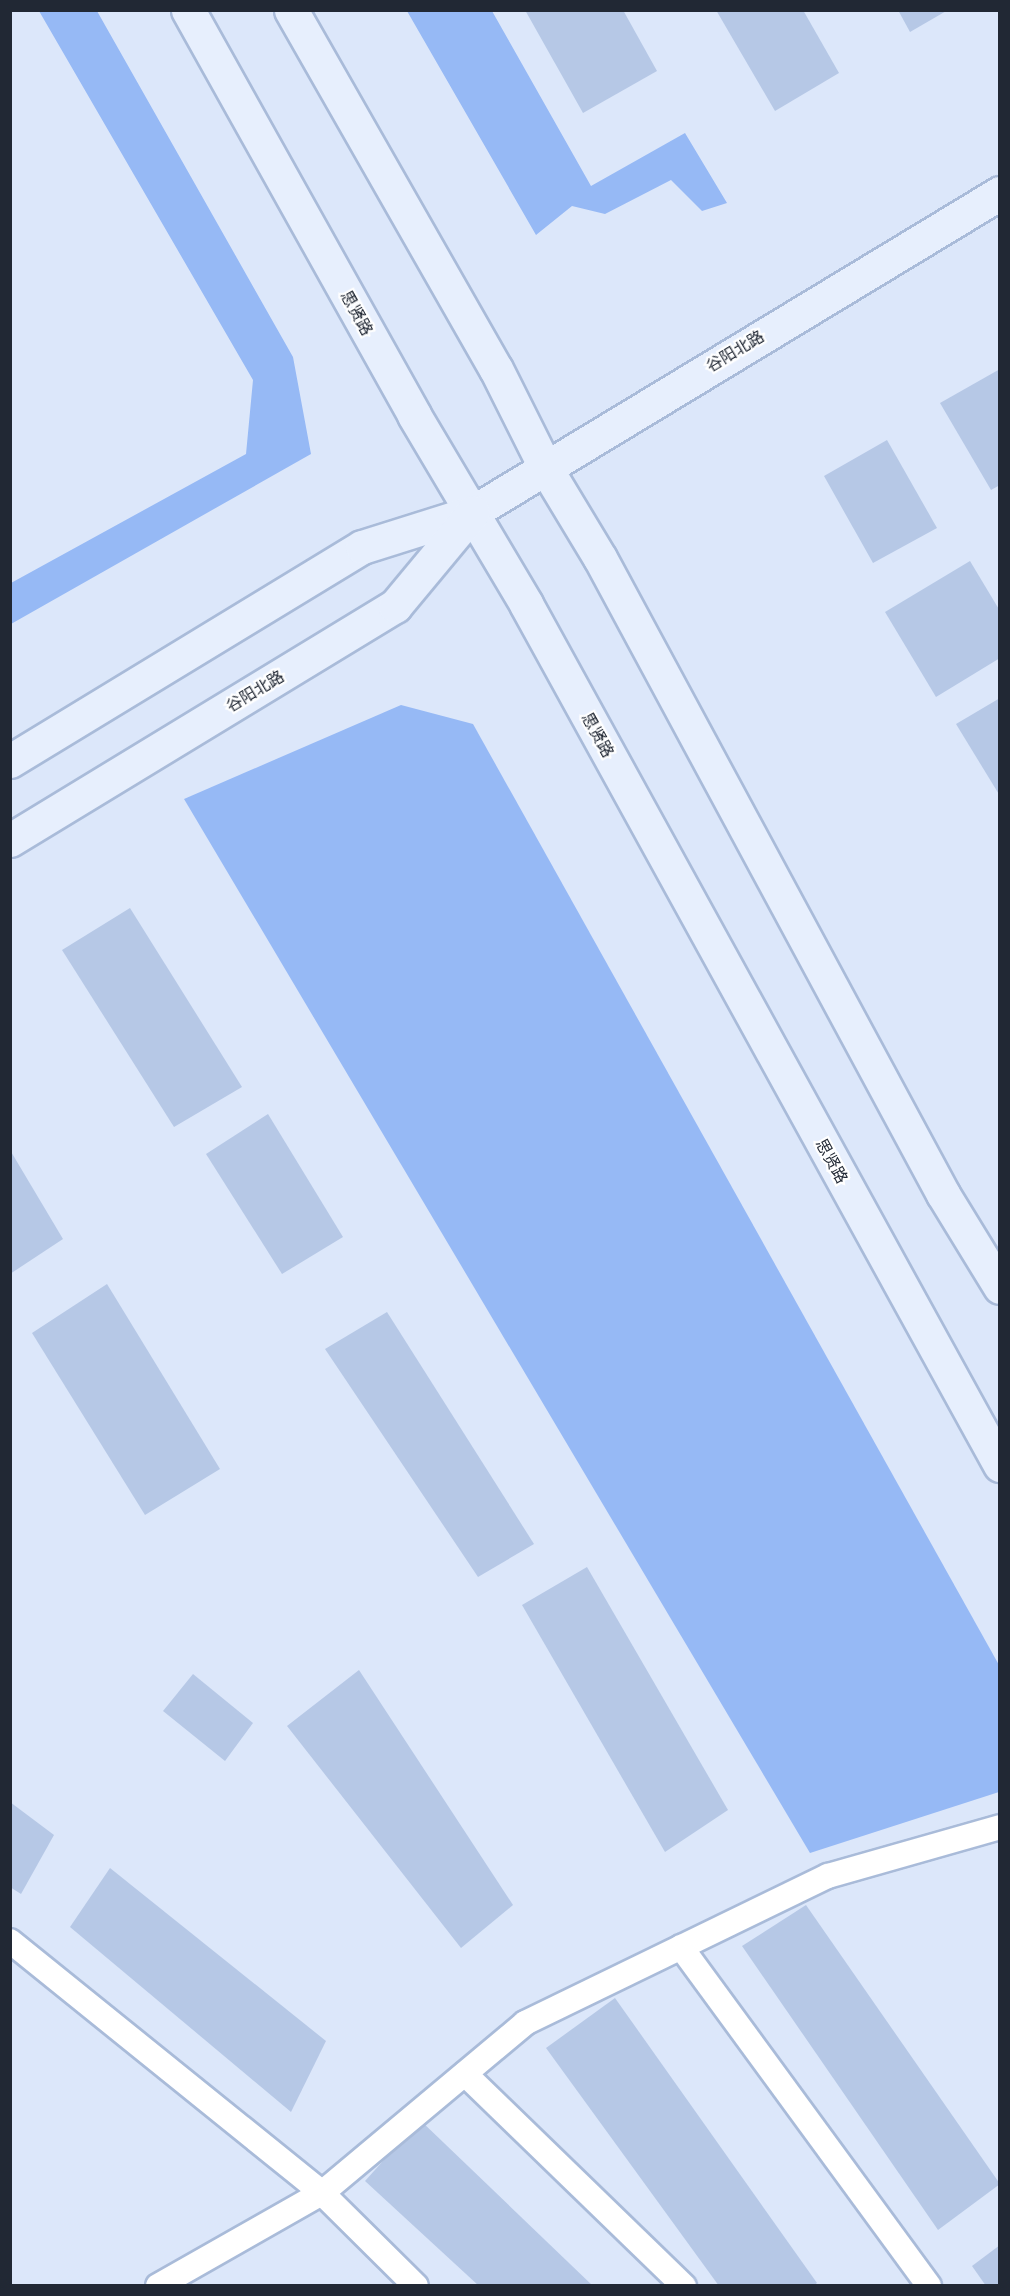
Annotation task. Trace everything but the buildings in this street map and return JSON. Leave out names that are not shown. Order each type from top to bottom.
[{"type":"main road","name":"思贤路","points":[[188,10],[414,415],[473,512],[999,1465]]},
{"type":"main road","points":[[291,10],[496,369],[545,467],[600,558],[943,1194],[999,1287]]},
{"type":"main road","name":"谷阳北路","points":[[10,761],[362,547],[473,512],[999,193]]},
{"type":"main road","name":"谷阳北路","points":[[10,840],[395,606],[473,512]]},
{"type":"lane","points":[[158,2286],[322,2193],[525,2023],[828,1876],[999,1827]]},
{"type":"lane","points":[[10,1941],[322,2193],[416,2286]]},
{"type":"lane","points":[[681,1947],[929,2286]]},
{"type":"lane","points":[[465,2074],[684,2286]]},
{"type":"shaded area","points":[[39,11],[97,11],[293,357],[311,454],[11,624],[11,583],[246,454],[253,380]]},
{"type":"shaded area","points":[[407,11],[492,11],[591,186],[685,133],[727,203],[702,211],[671,180],[605,214],[572,206],[536,235]]},
{"type":"shaded area","points":[[401,705],[473,724],[999,1665],[999,1792],[810,1853],[184,799]]}]
